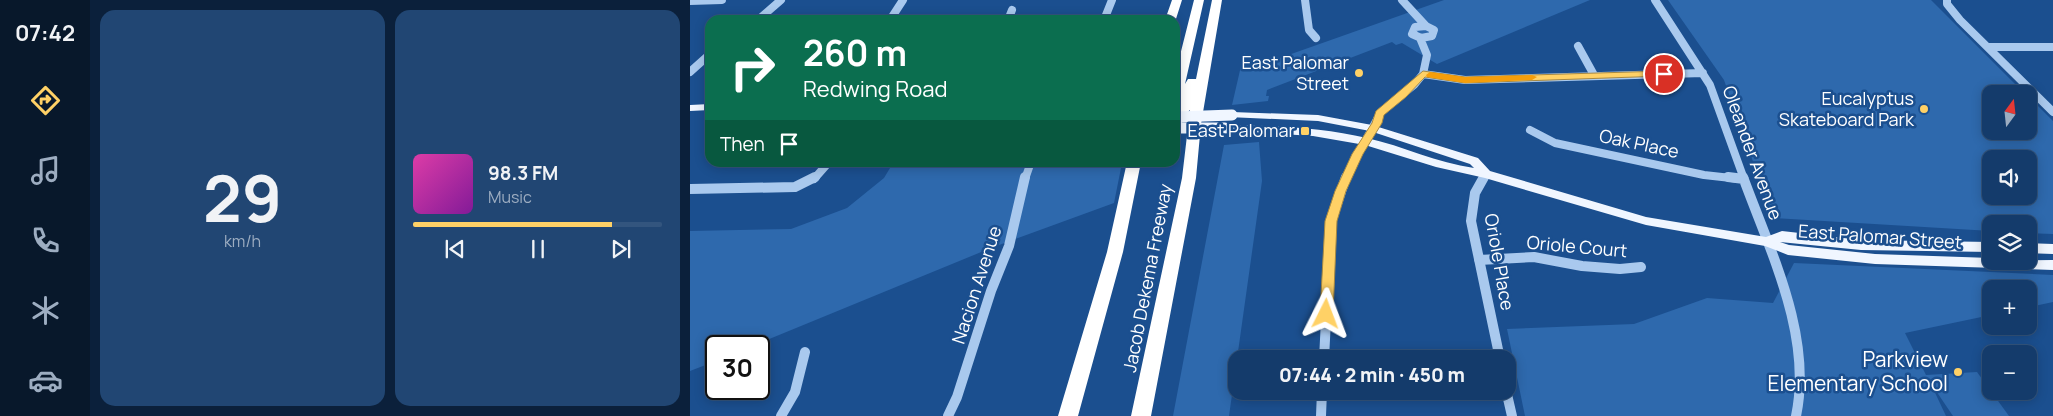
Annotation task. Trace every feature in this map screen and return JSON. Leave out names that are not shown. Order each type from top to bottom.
[{"type":"highway","points":[[1172,15],[1177,0]]},
{"type":"highway","points":[[1180,112],[1186,107],[1199,0]]},
{"type":"highway","points":[[1195,44],[1209,0]]},
{"type":"highway","name":"Jacob Dekema Freeway","points":[[1141,416],[1189,178],[1194,124],[1217,0]]},
{"type":"highway","name":"Jacob Dekema Freeway","points":[[1068,416],[1115,252],[1133,167]]},
{"type":"main road","points":[[690,108],[705,107]]},
{"type":"main road","name":"East Palomar Street","points":[[1180,116],[1232,115],[1318,118],[1372,128],[1474,161],[1486,174]]},
{"type":"main road","name":"East Palomar Street","points":[[1180,117],[1225,128],[1305,131],[1365,141],[1467,172],[1486,174],[1646,221],[1767,242],[1788,250],[1875,259],[2053,264]]},
{"type":"main road","name":"East Palomar Street","points":[[1767,242],[1782,236],[1862,245],[1982,247]]},
{"type":"main road","points":[[2037,248],[2053,249]]},
{"type":"street","points":[[690,2],[722,0]]},
{"type":"street","points":[[764,15],[781,0]]},
{"type":"street","points":[[893,15],[903,0]]},
{"type":"street","points":[[1106,15],[1112,0]]},
{"type":"street","points":[[1305,0],[1309,30],[1316,38]]},
{"type":"street","points":[[1402,0],[1426,26],[1434,30],[1427,48]]},
{"type":"street","name":"Oleander Avenue","points":[[1655,0],[1710,85],[1767,242],[1796,330],[1802,370],[1800,403],[1796,416]]},
{"type":"street","points":[[1947,0],[1947,4],[1960,20],[2049,104],[2053,112]]},
{"type":"street","points":[[1010,15],[1012,10]]},
{"type":"street","points":[[1324,350],[1331,221],[1340,191],[1380,114],[1403,95],[1423,74],[1428,56],[1427,48],[1420,38],[1412,34],[1414,27],[1410,10]]},
{"type":"street","points":[[1414,27],[1426,26]]},
{"type":"street","points":[[1420,38],[1432,36]]},
{"type":"street","points":[[1578,46],[1594,75]]},
{"type":"street","points":[[1988,47],[2053,47]]},
{"type":"street","points":[[690,72],[705,58]]},
{"type":"street","points":[[1423,74],[1465,80],[1703,73]]},
{"type":"street","name":"Oak Place","points":[[1530,130],[1555,143],[1704,175],[1744,179]]},
{"type":"street","points":[[690,189],[795,187],[814,179],[824,167]]},
{"type":"street","name":"Nacion Avenue","points":[[948,416],[957,397],[991,291],[1009,246],[1021,188],[1029,167]]},
{"type":"street","name":"Oriole Place","points":[[1486,174],[1475,194],[1471,221],[1498,350]]},
{"type":"street","name":"Oriole Court","points":[[1479,260],[1534,257],[1582,266],[1620,269],[1641,267]]},
{"type":"street","points":[[781,416],[793,398],[805,352]]},
{"type":"street","points":[[1321,416],[1322,400]]},
{"type":"street","points":[[1508,400],[1512,416]]},
{"type":"shaded area","points":[[1444,0],[1590,0],[1437,64],[1402,43],[1396,45],[1392,42],[1267,90],[1266,96],[1269,96],[1268,101],[1232,105],[1244,53],[1263,64]]},
{"type":"shaded area","points":[[1668,0],[1931,0],[2016,85],[1982,85],[1982,140],[2038,140],[2038,106],[2053,121],[2053,234],[2037,233],[2037,215],[1982,215],[1982,230],[1773,218],[1724,80]]},
{"type":"shaded area","points":[[1259,142],[1262,181],[1238,350],[1228,350],[1228,400],[1231,400],[1229,416],[1173,416],[1224,145]]},
{"type":"shaded area","points":[[891,167],[1121,167],[1114,203],[991,248],[770,339],[770,335],[705,335],[705,365],[690,371],[690,231],[791,229],[847,208],[884,178]]},
{"type":"shaded area","points":[[1794,263],[2053,275],[2053,302],[2037,305],[2037,280],[1982,280],[1982,317],[1905,333],[1926,375],[1977,372],[1982,379],[1982,400],[1997,400],[2009,416],[1953,416],[1930,382],[1946,416],[1525,416],[1516,372],[1516,350],[1511,350],[1507,329],[1634,324],[1707,298],[1773,303]]},
{"type":"slow traffic","points":[[1430,75],[1465,80],[1532,77]]},
{"type":"place","name":"East Palomar Street","points":[[1359,73]]},
{"type":"place","name":"Eucalyptus Skateboard Park","points":[[1924,109]]},
{"type":"place","name":"East Palomar","points":[[1305,131]]},
{"type":"place","name":"Parkview Elementary School","points":[[1958,372]]},
{"type":"route","points":[[1326,314],[1331,221],[1340,191],[1357,154],[1377,123],[1380,114],[1388,104],[1403,95],[1423,74],[1465,80],[1664,74]]}]
